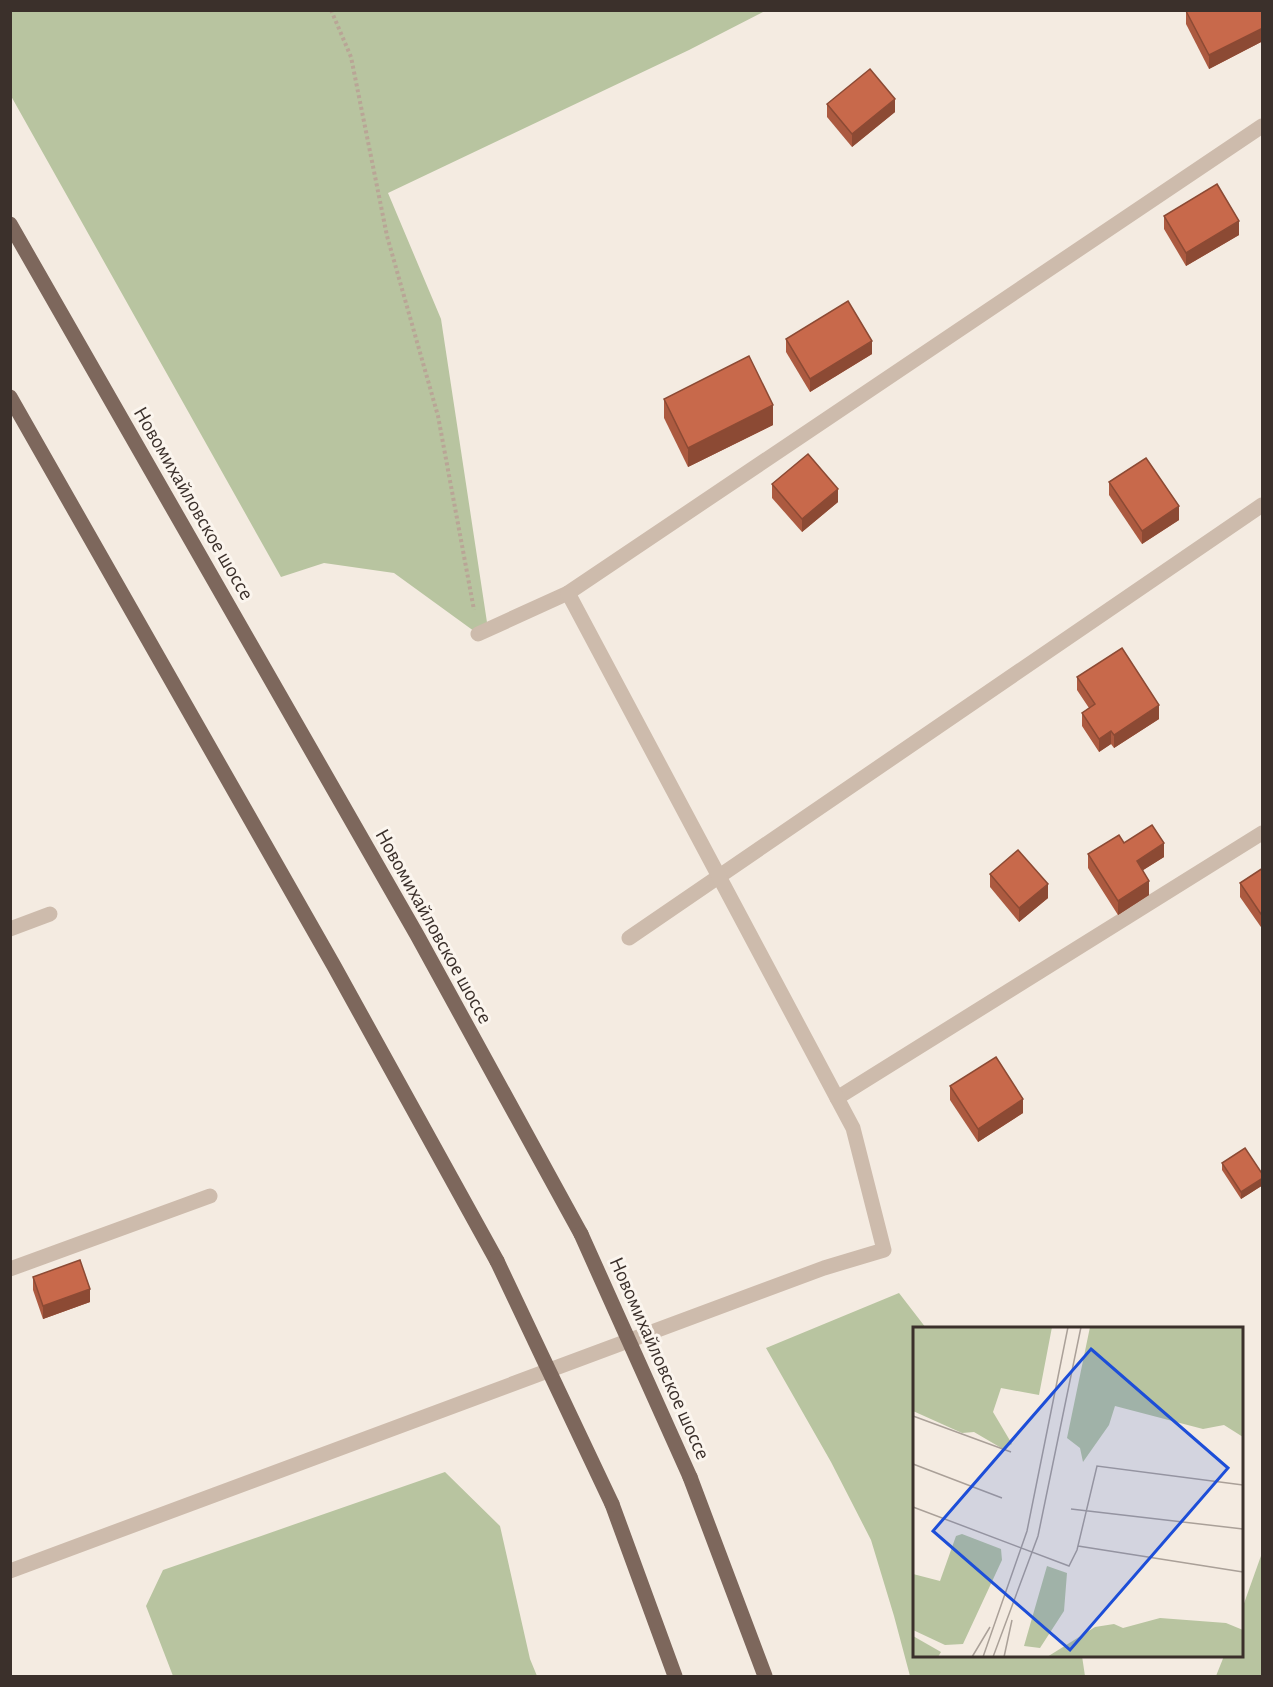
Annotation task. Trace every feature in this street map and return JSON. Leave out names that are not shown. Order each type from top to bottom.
[{"type":"main road","name":"Новомихайловское шоссе","points":[[10,224],[417,935],[580,1234],[690,1477],[765,1677]]},
{"type":"main road","points":[[10,397],[334,966],[497,1261],[612,1504],[675,1677]]},
{"type":"street","points":[[478,634],[568,593],[1263,126]]},
{"type":"street","points":[[629,938],[1263,505]]},
{"type":"street","points":[[10,1571],[824,1268],[884,1250],[853,1128],[568,593]]},
{"type":"street","points":[[837,1098],[1263,833]]},
{"type":"street","points":[[10,929],[50,914]]},
{"type":"street","points":[[10,1269],[210,1196]]},
{"type":"path","points":[[331,10],[351,57],[387,236],[438,416],[478,634]]},
{"type":"green space","points":[[10,11],[765,11],[689,50],[388,193],[441,319],[488,629],[478,634],[394,573],[324,563],[281,577],[11,96]]},
{"type":"green space","points":[[899,1293],[925,1327],[913,1327],[913,1657],[1082,1657],[1085,1676],[910,1676],[871,1540],[831,1462],[766,1348]]},
{"type":"green space","points":[[445,1472],[500,1526],[530,1659],[537,1676],[173,1676],[146,1606],[163,1570]]},
{"type":"green space","points":[[1262,1553],[1262,1676],[1216,1676],[1224,1657],[1243,1657],[1243,1606]]},
{"type":"building","points":[[1187,10],[1263,10],[1263,28],[1209,55]]},
{"type":"building","points":[[870,69],[895,99],[852,134],[827,104]]},
{"type":"building","points":[[1217,184],[1239,221],[1186,253],[1164,216]]},
{"type":"building","points":[[848,301],[872,341],[810,379],[786,339]]},
{"type":"building","points":[[749,356],[773,405],[688,448],[664,399]]},
{"type":"building","points":[[808,454],[838,489],[802,519],[772,484]]},
{"type":"building","points":[[1146,458],[1179,506],[1142,531],[1109,482]]},
{"type":"building","points":[[1122,648],[1159,705],[1114,735],[1111,731],[1099,739],[1082,713],[1095,704],[1077,677]]},
{"type":"building","points":[[1152,825],[1164,843],[1137,861],[1149,881],[1118,901],[1088,854],[1119,835],[1124,843]]},
{"type":"building","points":[[1018,850],[1048,884],[1019,908],[990,874]]},
{"type":"building","points":[[1263,868],[1263,917],[1240,883]]},
{"type":"building","points":[[996,1057],[1023,1099],[978,1129],[950,1086]]},
{"type":"building","points":[[1245,1148],[1263,1178],[1241,1192],[1222,1163]]},
{"type":"building","points":[[80,1260],[90,1289],[43,1306],[33,1277]]}]
